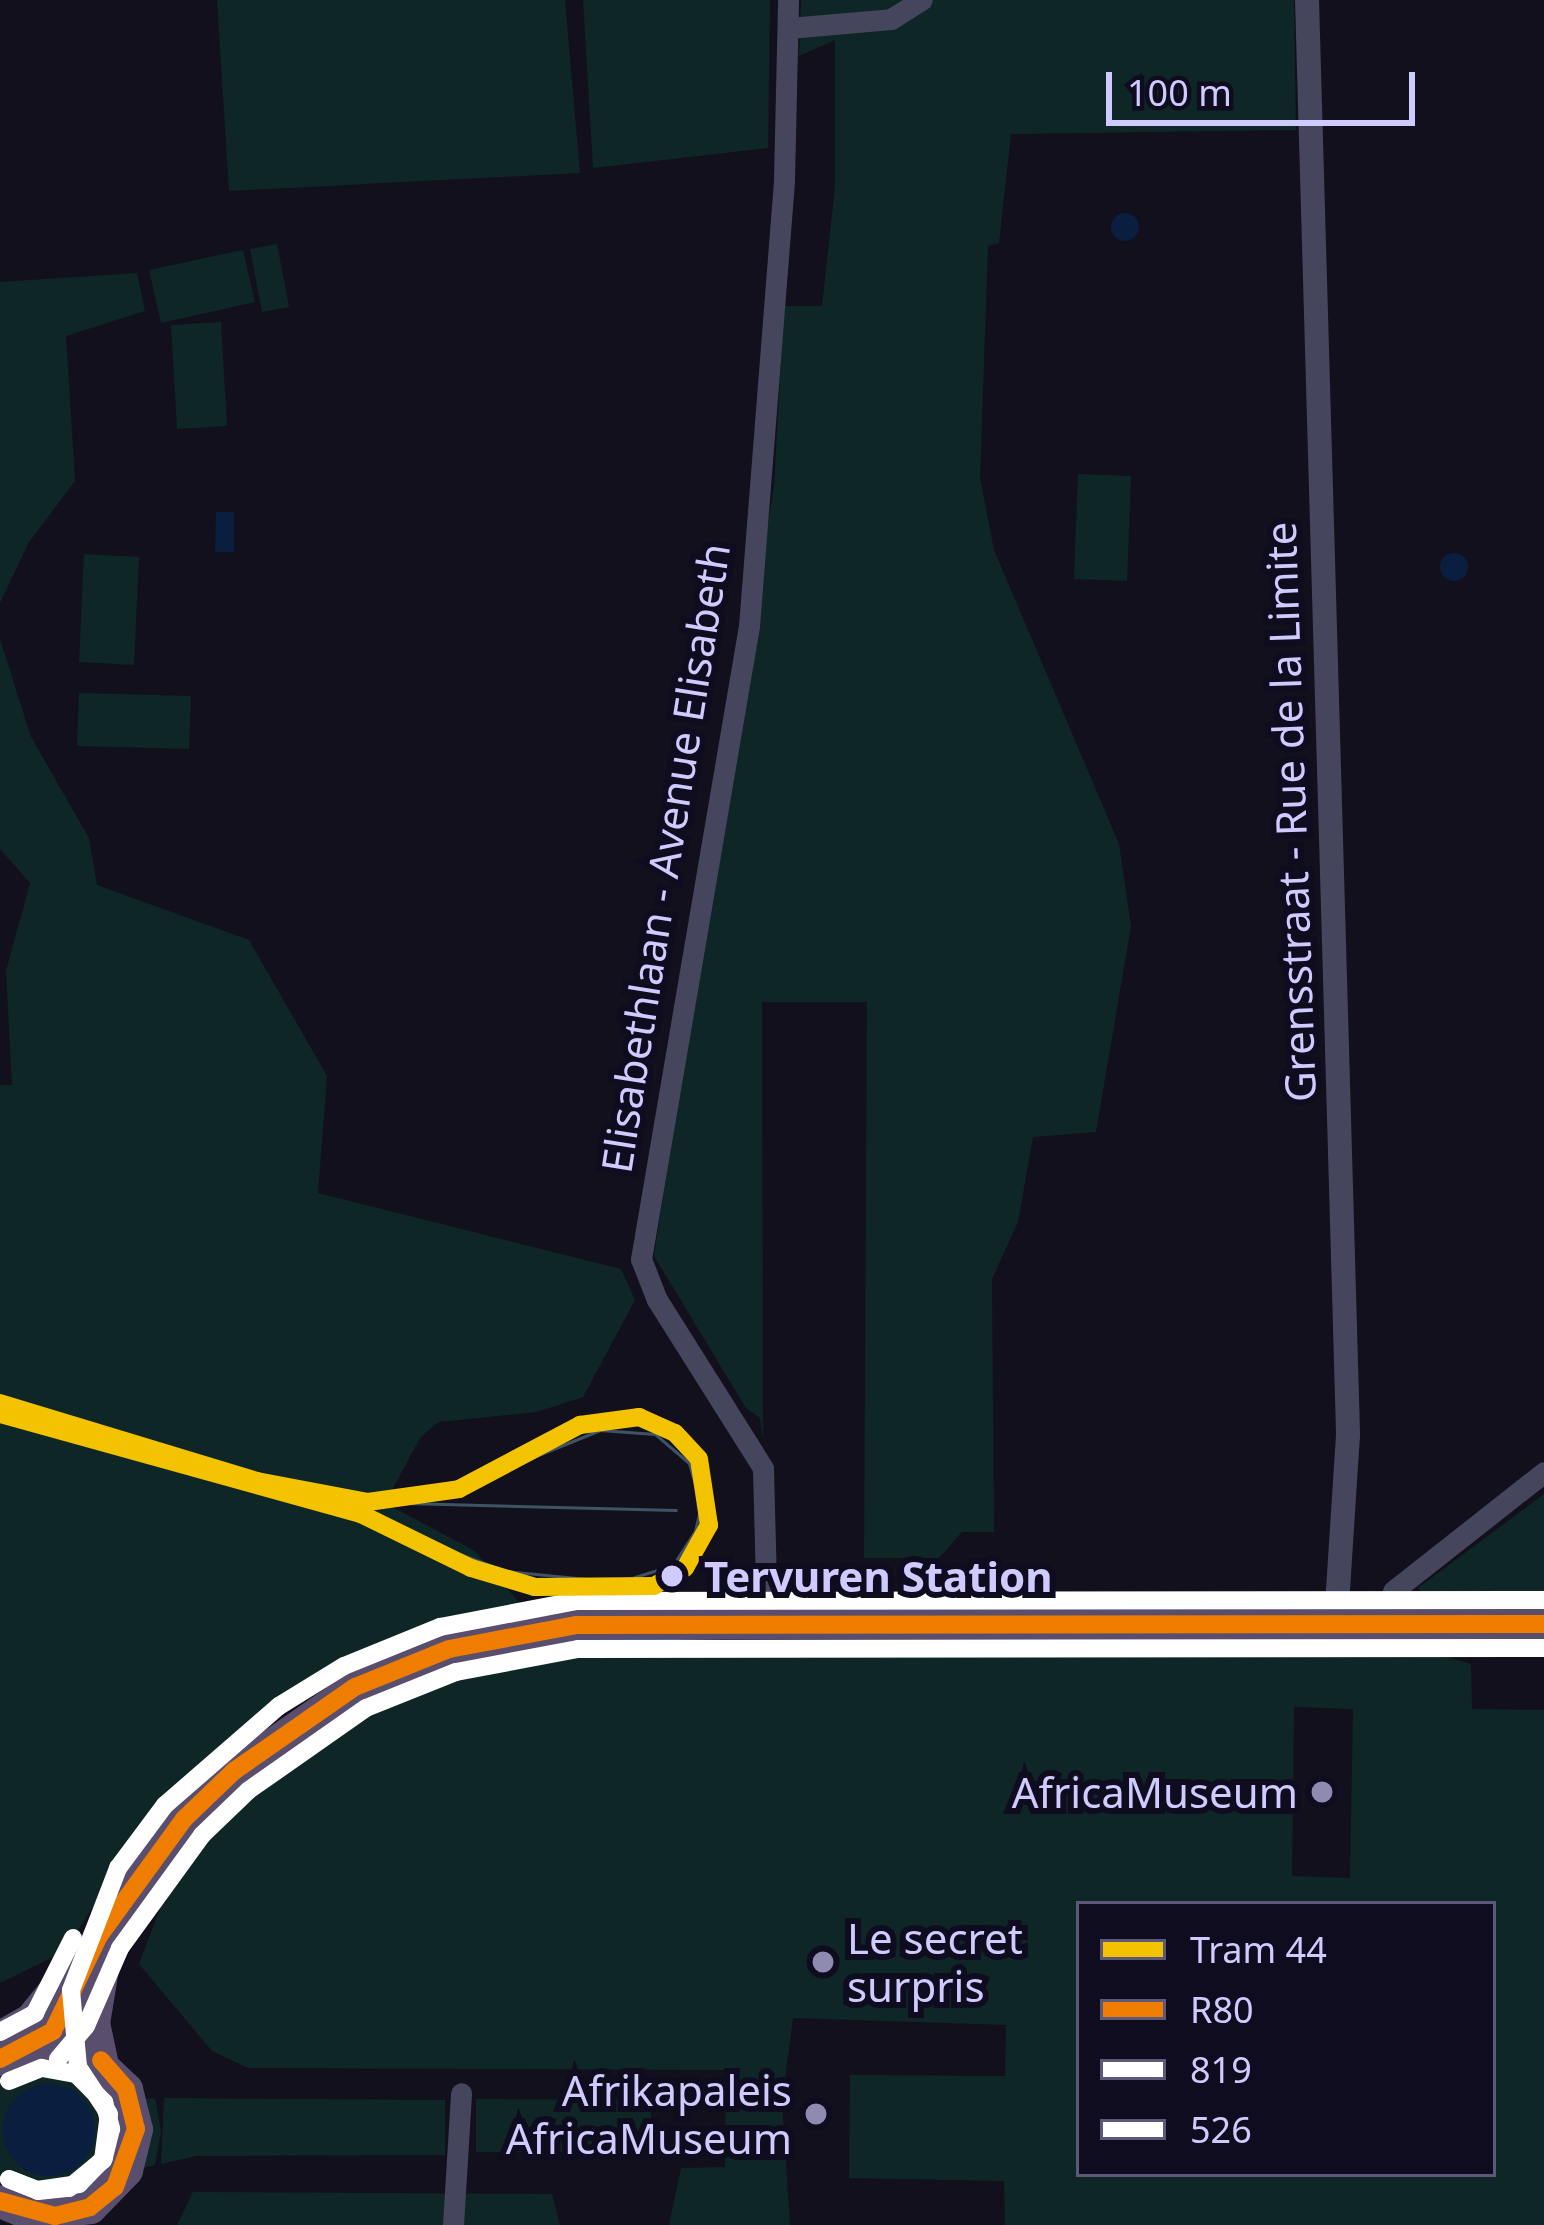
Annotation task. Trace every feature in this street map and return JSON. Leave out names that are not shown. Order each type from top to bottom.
[{"type":"main road","points":[[0,2037],[31,2019],[184,1820],[264,1746],[405,1665],[488,1639],[576,1625],[767,1622],[1544,1624]]},
{"type":"main road","points":[[12,2211],[72,2219],[115,2187],[134,2150],[134,2108],[101,2060],[94,1994],[140,1879]]},
{"type":"main road","points":[[0,2060],[40,2043],[65,2014],[99,1936]]},
{"type":"main road","points":[[40,2043],[101,2060]]},
{"type":"street","name":"Elisabethlaan - Avenue Elisabeth","points":[[767,1622],[764,1468],[657,1300],[641,1259],[748,626],[788,0]]},
{"type":"street","points":[[789,28],[891,19],[921,0]]},
{"type":"street","name":"Grensstraat - Rue de la Limite","points":[[1306,0],[1348,1435],[1336,1621]]},
{"type":"street","points":[[1393,1592],[1544,1472]]},
{"type":"street","points":[[453,2225],[461,2092]]},
{"type":"green space","points":[[217,0],[565,0],[580,173],[229,191]]},
{"type":"green space","points":[[583,0],[770,0],[768,148],[593,168]]},
{"type":"green space","points":[[801,0],[1294,0],[1296,130],[1011,134],[999,243],[988,246],[980,478],[994,550],[1119,844],[1131,926],[1096,1132],[1033,1137],[1018,1222],[992,1279],[994,1532],[962,1532],[939,1558],[864,1558],[867,1002],[762,1002],[763,1439],[760,1418],[746,1408],[654,1256],[774,486],[784,306],[822,306],[835,187],[835,40],[799,56]]},
{"type":"green space","points":[[277,244],[289,307],[262,312],[250,249]]},
{"type":"green space","points":[[243,250],[255,302],[161,323],[149,270]]},
{"type":"green space","points":[[137,273],[145,311],[66,336],[75,481],[29,542],[0,603],[0,282]]},
{"type":"green space","points":[[221,322],[227,426],[177,429],[171,325]]},
{"type":"green space","points":[[1078,474],[1131,476],[1127,581],[1074,579]]},
{"type":"green space","points":[[84,554],[139,557],[134,665],[79,662]]},
{"type":"green space","points":[[0,639],[31,737],[89,838],[97,885],[249,940],[327,1076],[318,1193],[621,1269],[635,1300],[583,1397],[537,1412],[438,1422],[420,1438],[385,1503],[475,1551],[524,1608],[403,1643],[245,1731],[142,1829],[65,1951],[0,1983],[0,1085],[12,1085],[6,971],[30,883],[0,849]]},
{"type":"green space","points":[[79,693],[191,696],[189,749],[77,746]]},
{"type":"green space","points":[[1544,1494],[1544,1603],[1423,1597],[1418,1588]]},
{"type":"green space","points":[[1407,1645],[1471,1664],[1472,1709],[1544,1710],[1544,2225],[1005,2225],[1004,2181],[849,2178],[850,2075],[1005,2076],[1006,2025],[793,2018],[782,2102],[790,2225],[669,2225],[681,2168],[725,2167],[726,2070],[248,2068],[212,2051],[139,1964],[174,1872],[241,1793],[346,1713],[470,1663],[605,1649]],"holes":[[[1294,1707],[1353,1709],[1350,1878],[1292,1876]]]},
{"type":"green space","points":[[51,2059],[86,2069],[112,2096],[121,2131],[110,2167],[84,2192],[30,2198],[0,2181],[0,2079]],"holes":[[[27,2090],[61,2175],[25,2170],[9,2153],[3,2129],[10,2106]]]},
{"type":"green space","points":[[155,2098],[161,2131],[155,2165],[139,2169],[143,2099]]},
{"type":"green space","points":[[164,2098],[445,2100],[445,2155],[196,2156],[161,2164]]},
{"type":"green space","points":[[476,2099],[651,2100],[651,2152],[476,2152]]},
{"type":"green space","points":[[193,2192],[552,2194],[560,2225],[177,2225]]},
{"type":"water","points":[[1125,213],[1135,217],[1139,227],[1135,237],[1125,241],[1115,237],[1111,227],[1115,217]]},
{"type":"water","points":[[216,512],[234,512],[234,552],[215,552]]},
{"type":"water","points":[[1454,553],[1464,557],[1468,567],[1464,577],[1454,581],[1444,577],[1440,567],[1444,557]]},
{"type":"water","points":[[49,2084],[67,2087],[82,2097],[92,2112],[92,2148],[82,2163],[67,2173],[49,2176],[31,2173],[16,2163],[6,2148],[3,2130],[6,2112],[16,2097],[31,2087]]},
{"type":"tram line","name":"44","points":[[0,1403],[257,1481],[368,1502],[459,1489],[580,1425],[639,1417],[675,1433],[699,1459],[709,1525],[685,1568],[654,1586],[535,1587],[471,1568],[361,1514],[0,1414]]},
{"type":"tram line","points":[[422,1540],[506,1571],[619,1582],[673,1565],[695,1531],[701,1506],[689,1463],[655,1434],[600,1430],[524,1461]]},
{"type":"tram line","points":[[368,1502],[676,1510]]},
{"type":"transit line","name":"526","points":[[9,2179],[38,2191],[69,2188],[103,2160],[109,2114],[78,2067],[71,1990],[118,1868],[165,1805],[279,1706],[344,1666],[440,1627],[576,1601],[1544,1600]]},
{"type":"transit line","name":"R80","points":[[0,2059],[53,2031],[99,1936],[184,1819],[234,1771],[355,1687],[449,1649],[576,1625],[1544,1624]]},
{"type":"transit line","name":"819","points":[[58,2059],[86,2026],[120,1948],[202,1835],[249,1790],[366,1708],[456,1672],[578,1649],[1544,1648]]},
{"type":"transit line","name":"526","points":[[0,2032],[35,2013],[73,1938]]},
{"type":"transit line","name":"R80","points":[[0,2201],[55,2216],[90,2207],[115,2187],[136,2129],[126,2089],[101,2060]]},
{"type":"transit line","name":"819","points":[[9,2081],[42,2068],[76,2074],[104,2102],[111,2129],[104,2158],[79,2184],[37,2190],[9,2179]]},
{"type":"place","name":"Tervuren Station","points":[[672,1576]]},
{"type":"place","name":"AfricaMuseum","points":[[1322,1792]]},
{"type":"place","name":"Le secret surpris","points":[[823,1962]]},
{"type":"place","name":"Afrikapaleis AfricaMuseum","points":[[816,2114]]}]
